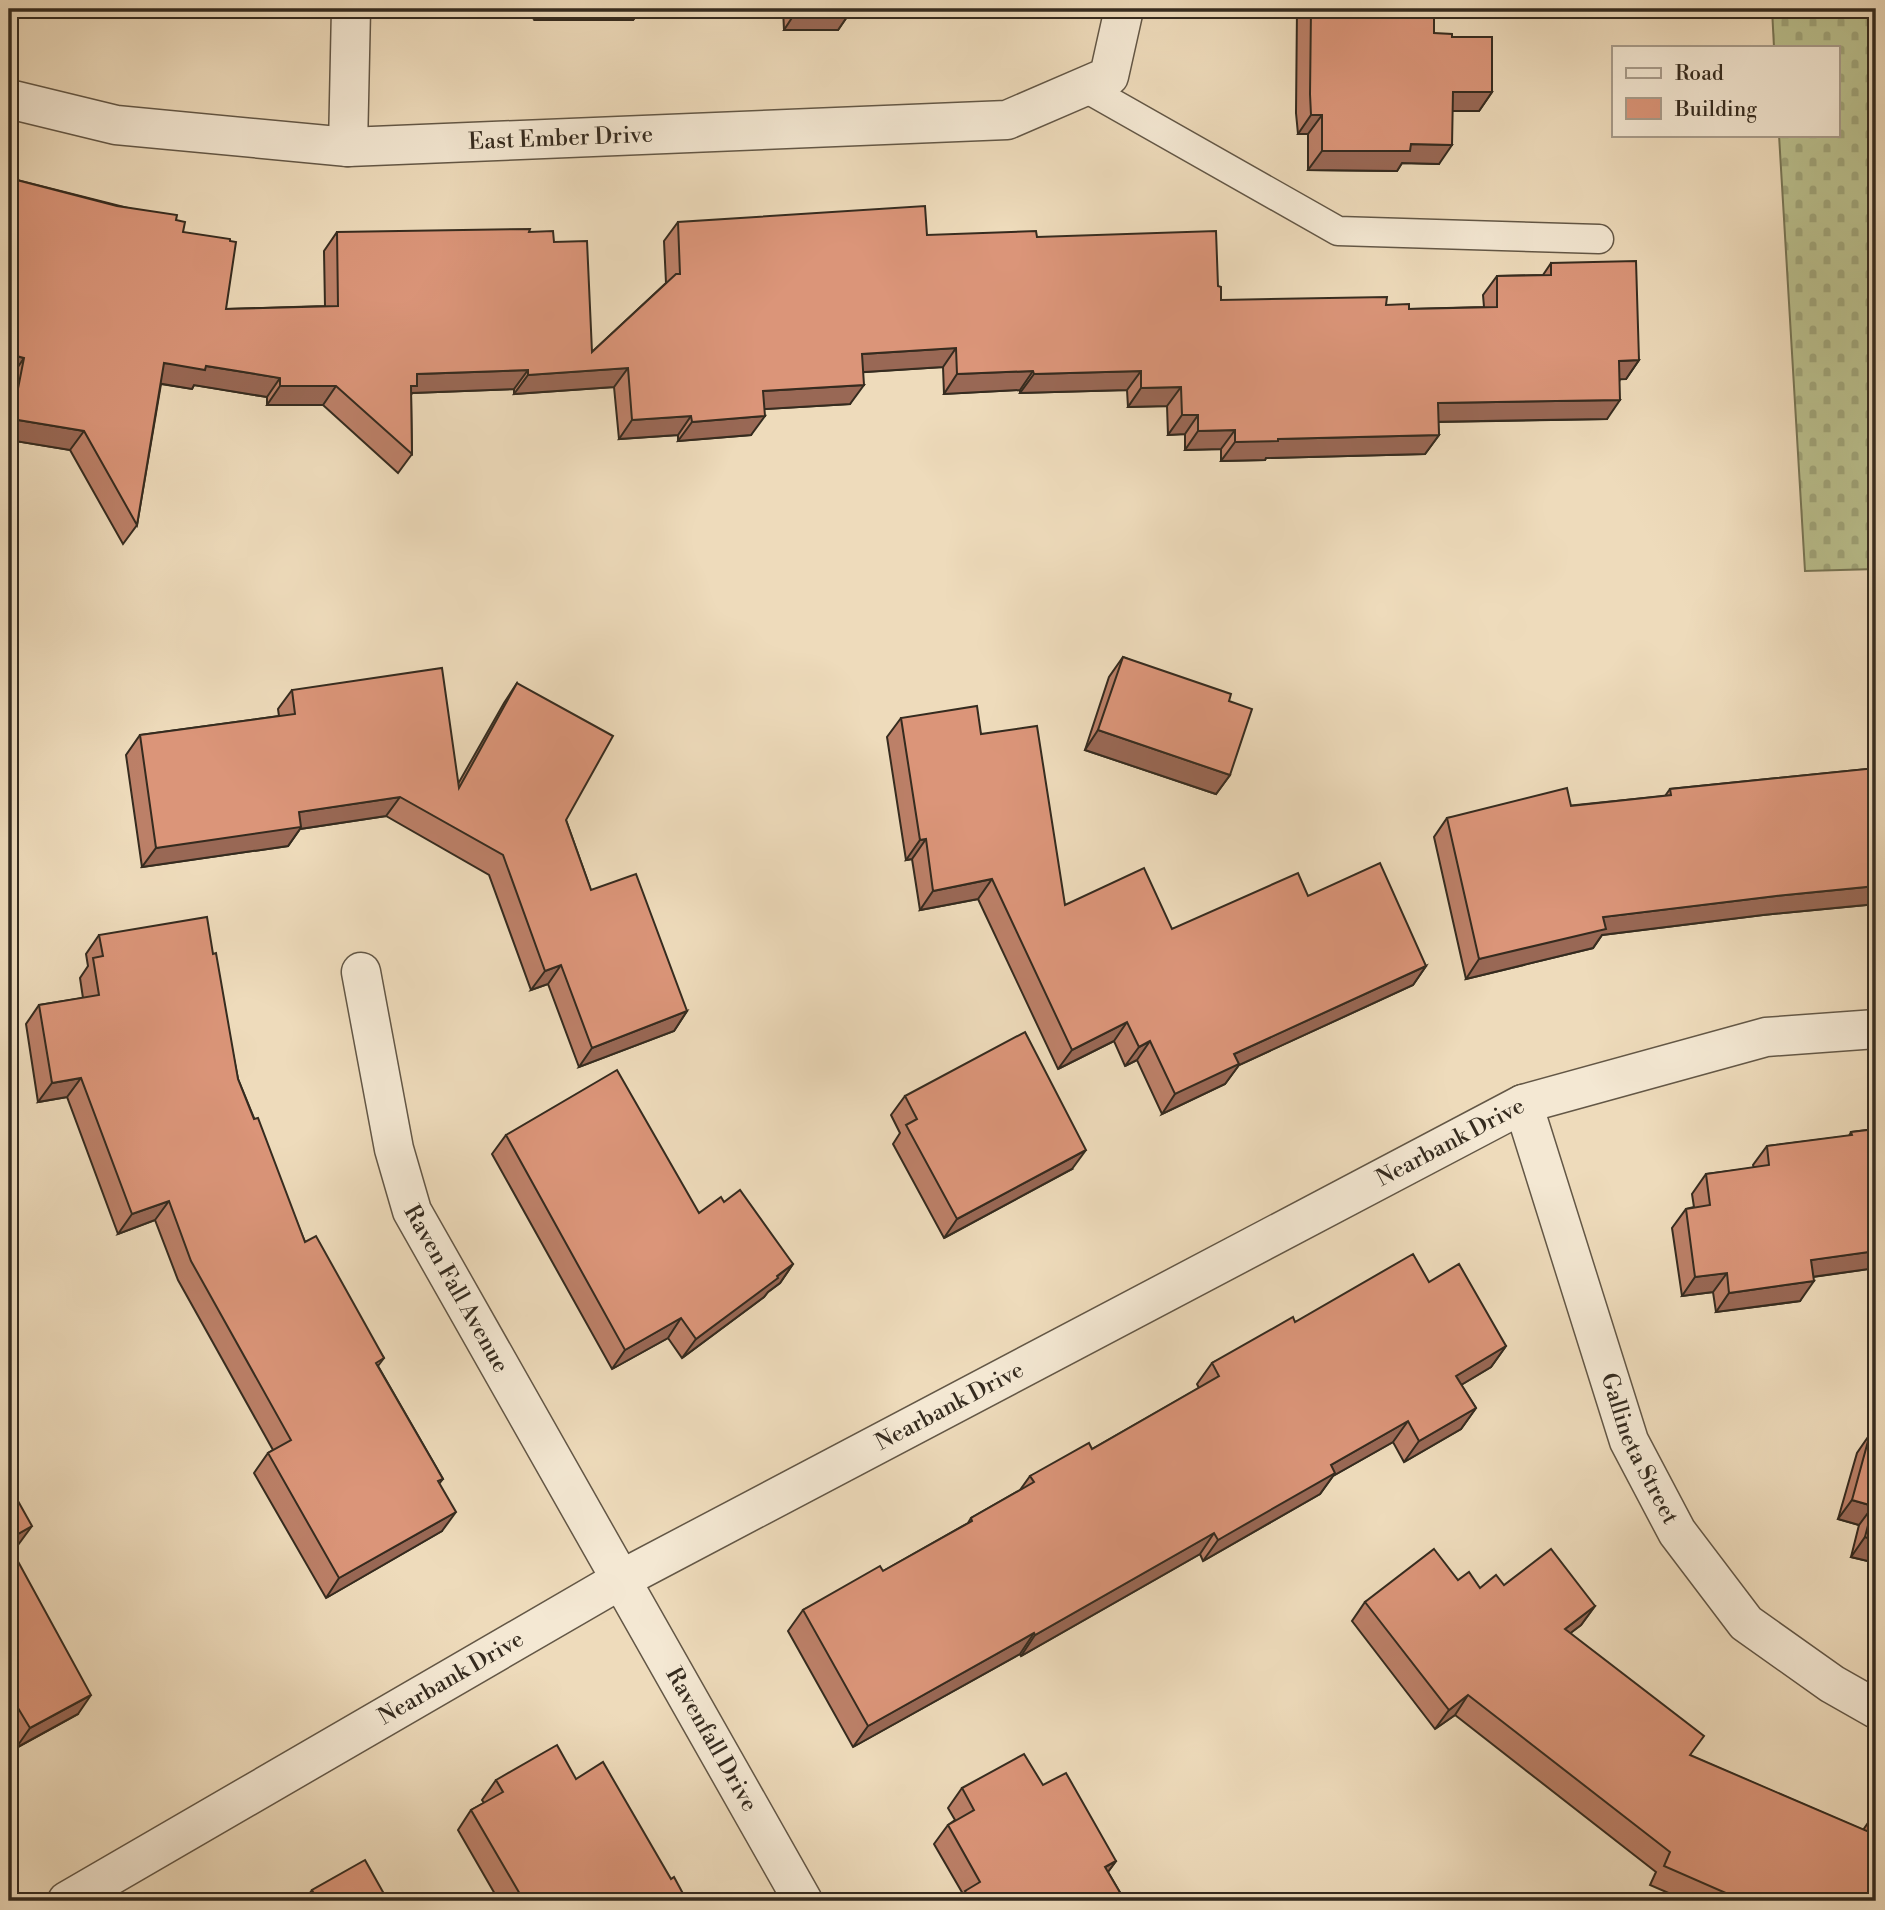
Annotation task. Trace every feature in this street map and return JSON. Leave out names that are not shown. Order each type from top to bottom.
[{"type":"street","points":[[348,147],[351,9]]},
{"type":"street","points":[[1097,81],[1124,9]]},
{"type":"street","name":"East Ember Drive","points":[[9,99],[116,125],[348,147],[1007,120],[1097,81]]},
{"type":"street","name":"Raven Fall Avenue","points":[[361,972],[394,1149],[412,1211],[622,1579]]},
{"type":"street","name":"Nearbank Drive","points":[[67,1901],[622,1579],[1523,1104],[1766,1037],[1876,1029]]},
{"type":"street","name":"Gallineta Street","points":[[1523,1104],[1629,1441],[1677,1532],[1746,1623],[1832,1684],[1876,1709]]},
{"type":"street","name":"Ravenfall Drive","points":[[622,1579],[803,1901]]},
{"type":"lane","points":[[1097,81],[1338,231],[1599,239]]},
{"type":"green space","points":[[1772,9],[1876,9],[1876,569],[1805,571],[1779,136],[1840,136],[1840,46],[1774,46]]},
{"type":"building","points":[[852,9],[852,11],[797,10]]},
{"type":"building","points":[[1311,9],[1434,9],[1434,33],[1452,34],[1452,37],[1492,37],[1492,92],[1453,92],[1452,145],[1411,144],[1410,151],[1322,151],[1322,115],[1311,115]]},
{"type":"building","points":[[9,178],[117,206],[177,215],[176,220],[185,222],[183,232],[236,242],[226,309],[338,306],[337,232],[530,229],[529,232],[553,231],[554,242],[587,241],[592,352],[676,274],[680,274],[678,222],[925,206],[927,235],[1036,231],[1037,237],[1216,231],[1221,300],[1387,297],[1386,305],[1409,304],[1409,309],[1497,307],[1497,276],[1551,275],[1551,263],[1636,261],[1639,360],[1619,361],[1620,400],[1438,403],[1439,435],[1235,442],[1235,430],[1198,431],[1198,415],[1182,415],[1181,387],[1141,388],[1141,371],[957,374],[956,348],[862,354],[864,385],[763,391],[765,416],[692,422],[691,416],[632,420],[628,368],[528,375],[528,370],[417,374],[417,386],[411,386],[412,454],[336,386],[280,386],[280,378],[206,366],[205,370],[164,363],[137,525],[84,431],[12,419],[24,358],[9,354]]},
{"type":"building","points":[[1123,657],[1231,694],[1229,701],[1252,709],[1230,775],[1098,730]]},
{"type":"building","points":[[442,668],[459,788],[517,683],[613,736],[566,820],[591,890],[636,874],[687,1011],[592,1048],[561,965],[545,971],[503,855],[400,797],[299,812],[301,827],[156,848],[140,735],[295,714],[292,690]]},
{"type":"building","points":[[977,706],[981,734],[1037,726],[1065,905],[1144,868],[1172,929],[1298,873],[1308,896],[1380,863],[1426,966],[1234,1054],[1239,1064],[1175,1094],[1150,1041],[1139,1047],[1127,1022],[1072,1050],[992,879],[933,891],[926,839],[920,840],[901,718]]},
{"type":"building","points":[[1876,768],[1876,886],[1603,917],[1606,929],[1479,959],[1447,818],[1567,788],[1571,806],[1671,795],[1670,789]]},
{"type":"building","points":[[207,917],[238,1079],[254,1119],[258,1118],[305,1242],[316,1236],[384,1358],[376,1363],[443,1479],[438,1481],[456,1512],[339,1578],[268,1453],[291,1440],[191,1261],[169,1201],[132,1214],[81,1078],[52,1083],[39,1005],[99,995],[93,958],[103,956],[99,935]]},
{"type":"building","points":[[1025,1032],[1086,1150],[957,1219],[906,1125],[917,1119],[905,1096]]},
{"type":"building","points":[[617,1070],[699,1213],[721,1197],[724,1202],[740,1190],[793,1264],[696,1339],[681,1318],[625,1350],[506,1135]]},
{"type":"building","points":[[1876,1129],[1876,1251],[1811,1260],[1814,1281],[1729,1293],[1727,1273],[1695,1277],[1686,1209],[1710,1205],[1706,1174],[1769,1165],[1767,1146],[1852,1135],[1851,1132]]},
{"type":"building","points":[[1413,1254],[1429,1282],[1459,1264],[1506,1346],[1456,1376],[1476,1408],[1419,1441],[1408,1421],[1331,1465],[1335,1473],[1218,1540],[1214,1533],[868,1726],[803,1610],[880,1566],[883,1571],[972,1521],[971,1518],[1034,1482],[1030,1476],[1089,1443],[1092,1449],[1219,1376],[1212,1363],[1293,1317],[1295,1322]]},
{"type":"building","points":[[1870,1434],[1876,1435],[1876,1540],[1865,1537],[1873,1506],[1852,1500]]},
{"type":"building","points":[[9,1485],[32,1526],[9,1539]]},
{"type":"building","points":[[9,1545],[91,1695],[30,1728],[18,1708],[9,1713]]},
{"type":"building","points":[[1434,1549],[1458,1580],[1469,1572],[1480,1588],[1496,1575],[1504,1585],[1551,1549],[1595,1606],[1565,1629],[1704,1736],[1690,1755],[1869,1832],[1876,1814],[1876,1901],[1744,1901],[1664,1866],[1670,1852],[1468,1695],[1449,1710],[1365,1602]]},
{"type":"building","points":[[557,1745],[576,1779],[603,1762],[671,1879],[674,1877],[687,1901],[524,1901],[471,1810],[503,1792],[496,1780]]},
{"type":"building","points":[[1024,1754],[1043,1785],[1066,1773],[1116,1861],[1105,1867],[1125,1901],[971,1901],[965,1891],[980,1882],[948,1825],[974,1810],[962,1788]]},
{"type":"building","points":[[365,1860],[388,1901],[317,1901],[312,1890]]}]
